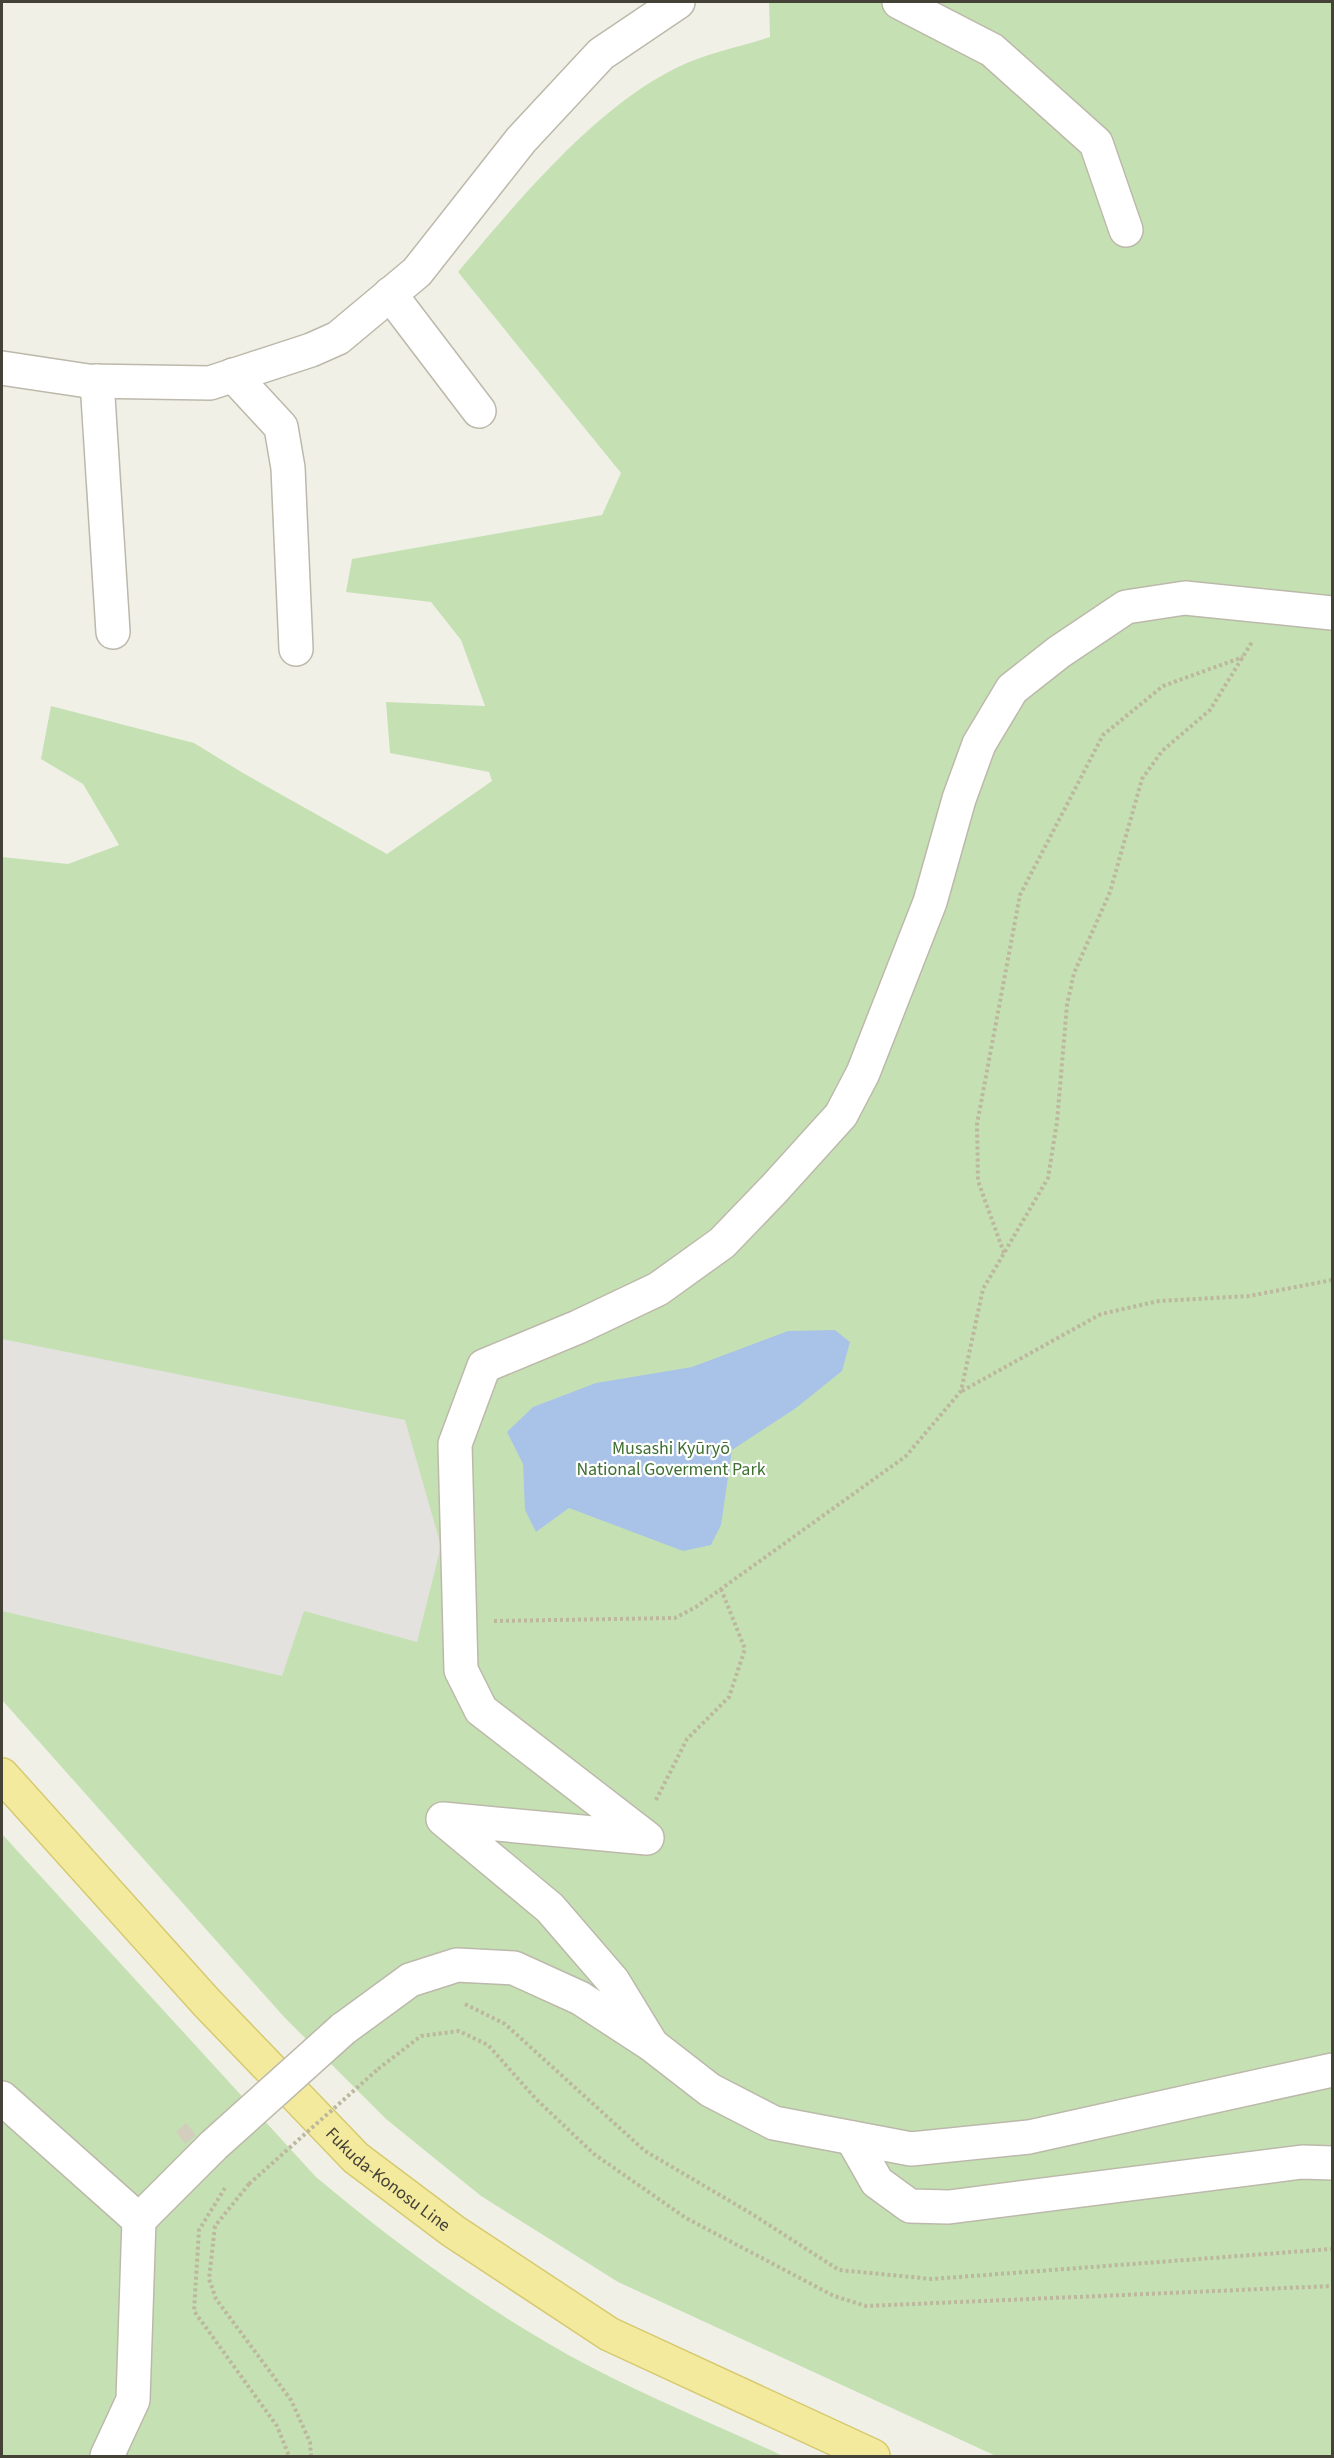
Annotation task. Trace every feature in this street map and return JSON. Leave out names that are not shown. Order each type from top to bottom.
[{"type":"main road","name":"Fukuda-Konosu Line","points":[[2,1775],[207,2003],[356,2158],[453,2231],[609,2334],[873,2457]]},
{"type":"street","points":[[2,368],[97,381],[210,383],[311,350],[338,338],[417,272],[521,140],[602,54],[678,2]]},
{"type":"street","points":[[899,2],[992,50],[1096,143],[1126,230]]},
{"type":"street","points":[[390,294],[478,411]]},
{"type":"street","points":[[233,375],[281,427],[288,468],[296,649]]},
{"type":"street","points":[[97,381],[113,633]]},
{"type":"street","points":[[652,2045],[613,1981],[550,1908],[443,1819],[647,1838],[482,1710],[461,1670],[455,1444],[484,1366],[578,1327],[658,1288],[722,1243],[841,1115],[863,1073],[930,902],[959,799],[979,744],[1012,689],[1059,652],[1126,607],[1185,598],[1275,605],[1332,613]]},
{"type":"street","points":[[107,2457],[133,2400],[139,2220],[214,2145],[343,2029],[410,1980],[457,1965],[513,1968],[580,1998],[652,2045],[710,2090],[774,2123],[911,2149],[1029,2137],[1332,2070]]},
{"type":"street","points":[[2,2098],[139,2220]]},
{"type":"street","points":[[852,2138],[877,2182],[910,2206],[949,2207],[1302,2162],[1332,2163]]},
{"type":"path","points":[[961,1391],[983,1289],[1048,1178],[1057,1122],[1067,1005],[1074,973],[1110,892],[1142,779],[1162,751],[1210,710],[1275,605]]},
{"type":"path","points":[[1004,1253],[978,1181],[977,1124],[1020,895],[1103,735],[1163,686],[1244,656]]},
{"type":"path","points":[[460,1621],[675,1618],[721,1589],[906,1456],[961,1391],[1101,1314],[1159,1302],[1249,1296],[1332,1280]]},
{"type":"path","points":[[639,1832],[687,1739],[729,1697],[745,1649],[721,1589]]},
{"type":"path","points":[[460,2001],[505,2024],[645,2151],[752,2214],[839,2270],[932,2279],[1320,2248],[1332,2249]]},
{"type":"path","points":[[311,2457],[310,2442],[291,2400],[216,2299],[209,2279],[215,2226],[249,2184],[378,2068],[421,2036],[459,2031],[488,2045],[536,2099],[594,2154],[686,2218],[834,2296],[866,2306],[1332,2286]]},
{"type":"path","points":[[230,2180],[199,2230],[194,2311],[277,2426],[289,2457]]},
{"type":"green space","name":"Musashi Kyūryō National Goverment Park","points":[[769,2],[1332,2],[1332,2456],[996,2456],[618,2282],[481,2196],[386,2119],[285,2018],[2,1700],[2,857],[68,864],[119,845],[83,784],[41,759],[51,706],[194,743],[387,854],[492,781],[489,772],[390,753],[386,702],[485,706],[461,640],[431,602],[346,592],[352,559],[602,515],[621,473],[458,272],[559,158],[617,106],[647,84],[689,62],[770,37]]},
{"type":"green space","points":[[2,1834],[316,2177],[348,2203],[448,2279],[553,2346],[637,2390],[783,2456],[2,2456]]},
{"type":"shaded area","points":[[2,1339],[405,1420],[441,1546],[417,1642],[304,1611],[282,1676],[2,1611]]},
{"type":"water","points":[[835,1330],[850,1342],[842,1371],[796,1408],[732,1450],[721,1525],[711,1545],[683,1551],[569,1508],[536,1532],[525,1510],[523,1464],[507,1432],[533,1407],[596,1383],[692,1367],[788,1331]]},
{"type":"building","points":[[186,2123],[196,2135],[185,2144],[176,2132]]}]
